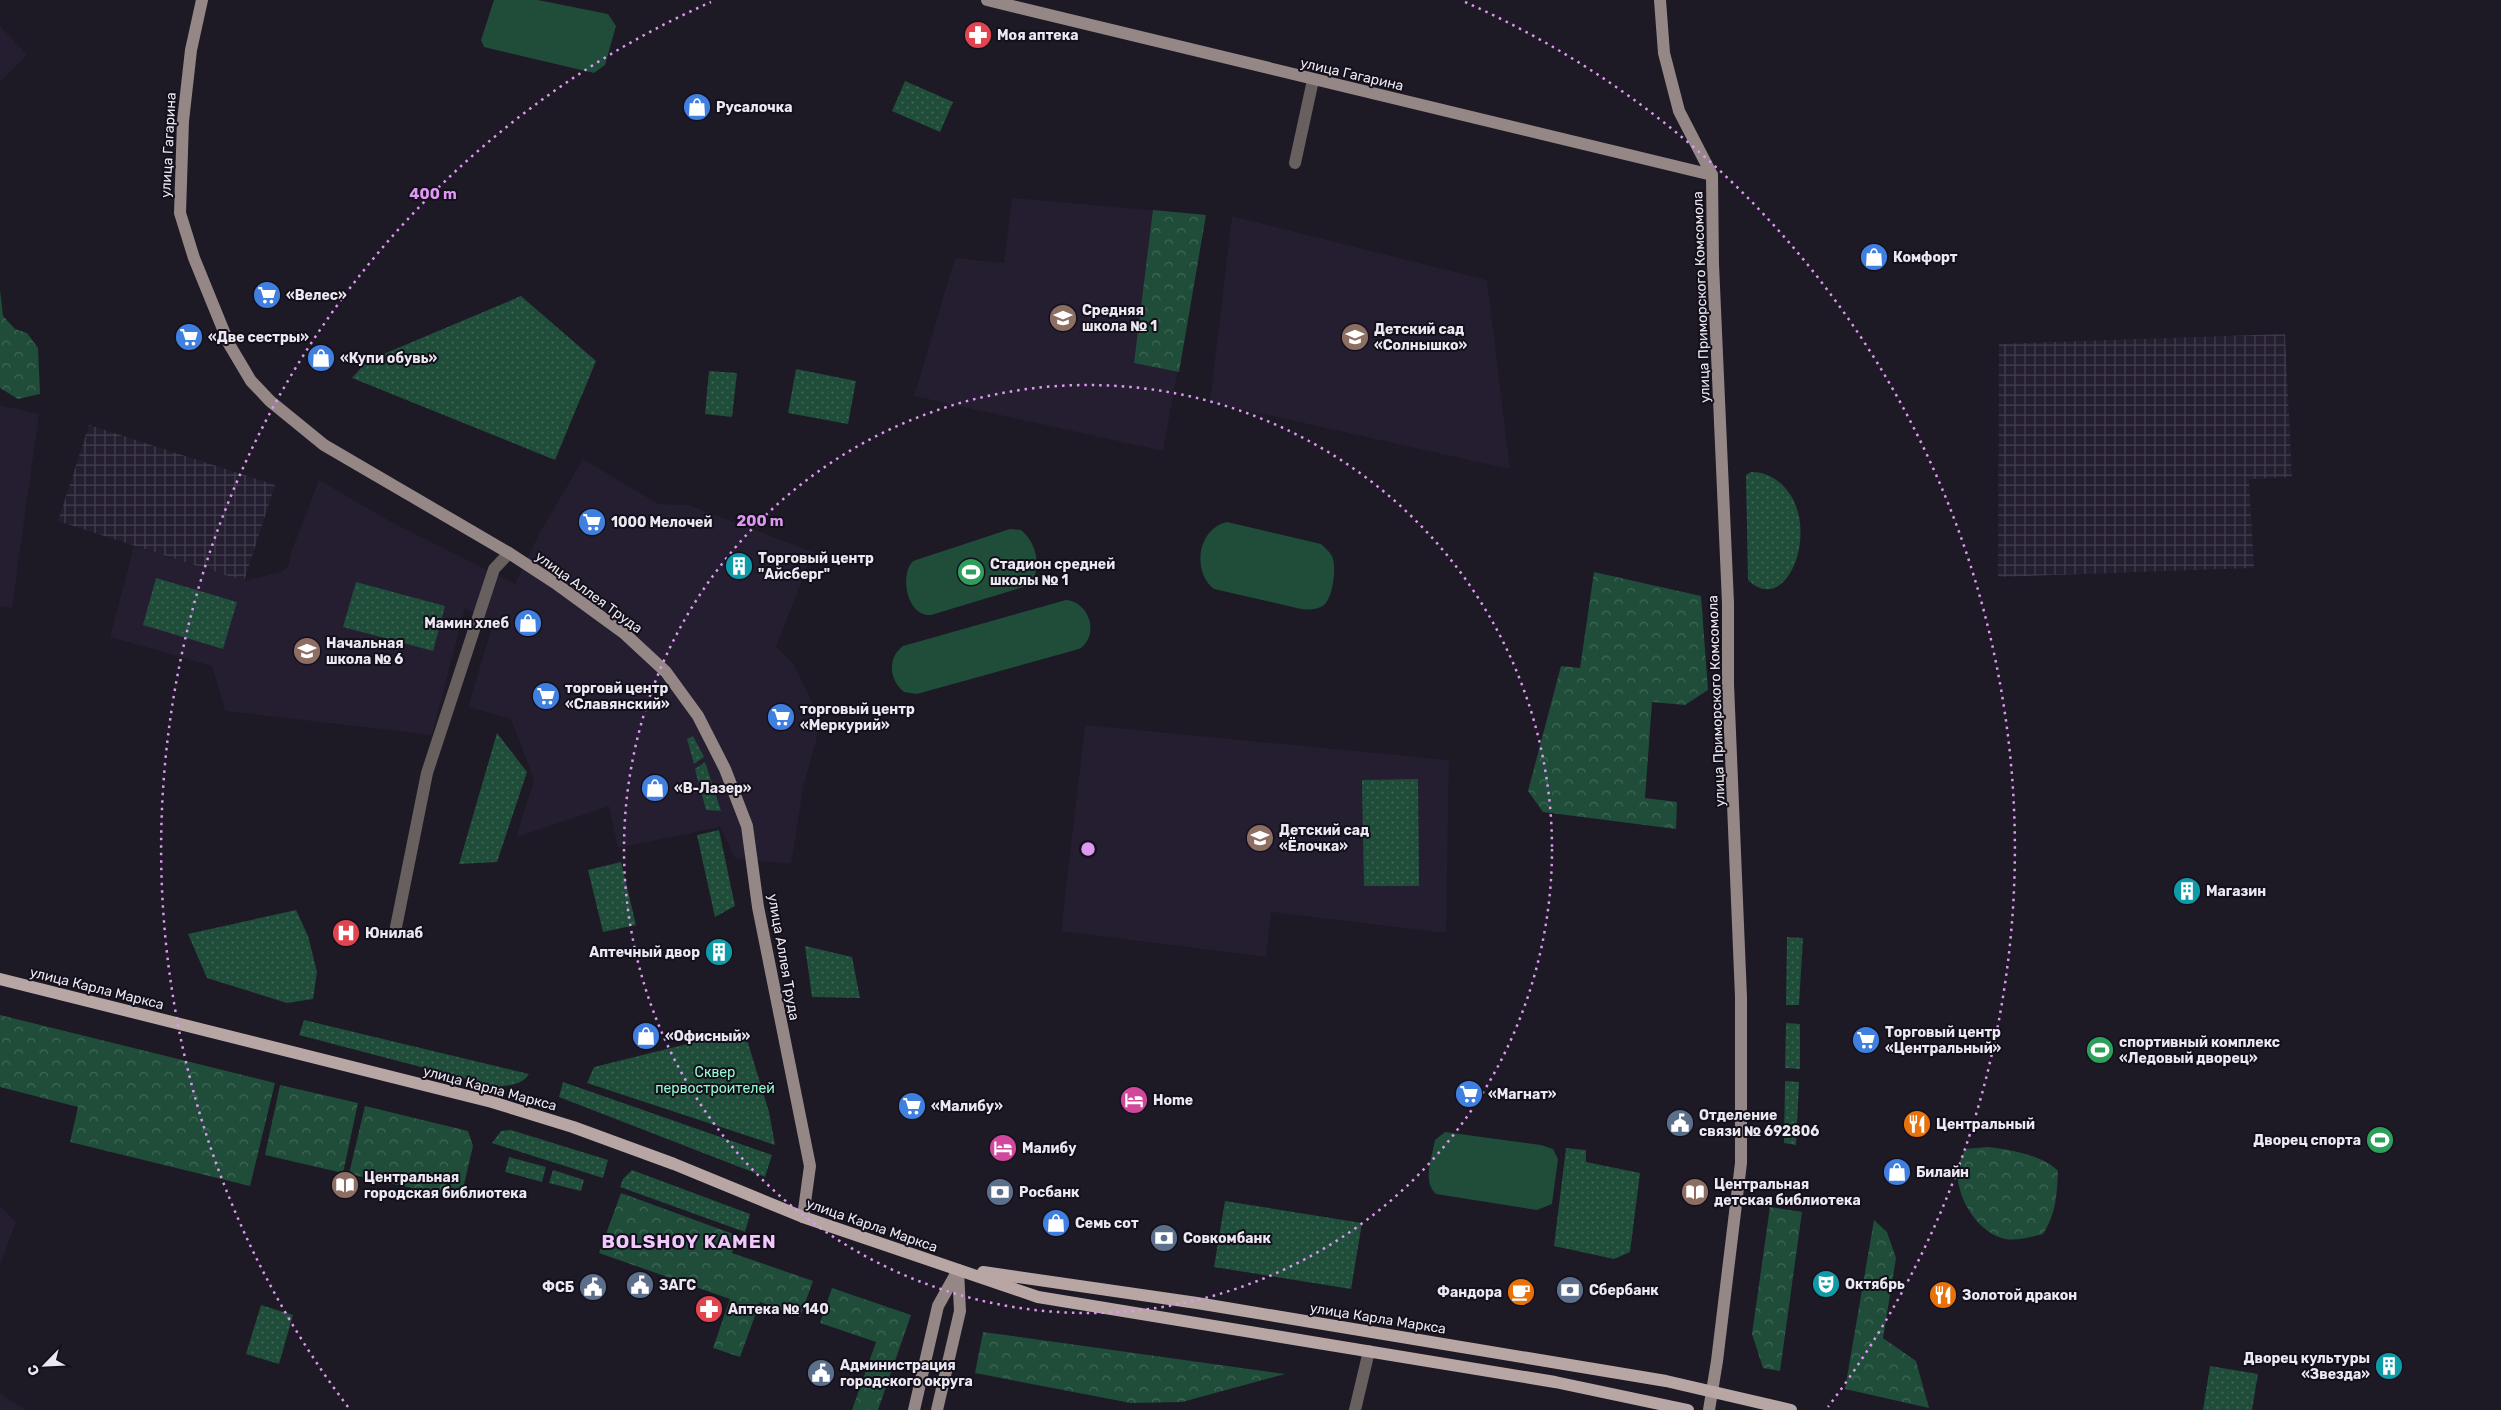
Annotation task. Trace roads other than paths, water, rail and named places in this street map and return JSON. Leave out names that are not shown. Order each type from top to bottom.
[{"type":"main road","name":"улица Карла Маркса","points":[[0,979],[492,1102],[574,1127],[674,1164],[803,1217],[1038,1297],[1555,1382],[1688,1410]]},
{"type":"main road","name":"улица Карла Маркса","points":[[958,1270],[1006,1274],[1197,1303],[1666,1381],[1791,1410]]},
{"type":"street","name":"улица Гагарина","points":[[202,0],[190,50],[180,144],[180,213],[194,258],[229,344]]},
{"type":"street","name":"улица Гагарина","points":[[988,0],[1712,175]]},
{"type":"street","name":"улица Приморского Комсомола","points":[[1660,0],[1664,53],[1679,111],[1712,175],[1714,284],[1728,604],[1728,684],[1742,1074],[1739,1180],[1712,1392],[1708,1410]]},
{"type":"street","points":[[1294,163],[1313,80]]},
{"type":"street","name":"улица Аллея Труда","points":[[229,344],[251,381],[270,401],[324,445],[508,553],[599,614],[625,634],[666,672],[698,716],[725,769],[747,826],[758,906],[810,1166],[803,1217]]},
{"type":"street","points":[[396,927],[427,773],[494,569],[508,553]]},
{"type":"street","points":[[914,1410],[938,1306],[958,1270]]},
{"type":"street","points":[[937,1410],[960,1311],[958,1270]]},
{"type":"street","points":[[1354,1410],[1369,1351]]},
{"type":"place","name":"Моя аптека","points":[[978,35]]},
{"type":"place","name":"Русалочка","points":[[697,107]]},
{"type":"place","name":"Комфорт","points":[[1874,257]]},
{"type":"place","name":"«Велес»","points":[[267,295]]},
{"type":"place","name":"Средняя школа № 1","points":[[1063,318]]},
{"type":"place","name":"«Две сестры»","points":[[189,337]]},
{"type":"place","name":"Детский сад «Солнышко»","points":[[1355,337]]},
{"type":"place","name":"«Купи обувь»","points":[[321,358]]},
{"type":"place","name":"1000 Мелочей","points":[[592,522]]},
{"type":"place","name":"Торговый центр \"Айсберг\"","points":[[739,566]]},
{"type":"place","name":"Стадион средней школы № 1","points":[[971,572]]},
{"type":"place","name":"Мамин хлеб","points":[[528,623]]},
{"type":"place","name":"Начальная школа № 6","points":[[307,651]]},
{"type":"place","name":"торговй центр «Славянский»","points":[[546,696]]},
{"type":"place","name":"торговый центр «Меркурий»","points":[[781,717]]},
{"type":"place","name":"«В-Лазер»","points":[[655,788]]},
{"type":"place","name":"Детский сад «Ёлочка»","points":[[1260,838]]},
{"type":"place","name":"Магазин","points":[[2187,891]]},
{"type":"place","name":"Юнилаб","points":[[346,933]]},
{"type":"place","name":"Аптечный двор","points":[[719,952]]},
{"type":"place","name":"«Офисный»","points":[[646,1036]]},
{"type":"place","name":"Торговый центр «Центральный»","points":[[1866,1040]]},
{"type":"place","name":"спортивный комплекс «Ледовый дворец»","points":[[2100,1050]]},
{"type":"place","name":"«Магнат»","points":[[1469,1094]]},
{"type":"place","name":"Home","points":[[1134,1100]]},
{"type":"place","name":"«Малибу»","points":[[912,1106]]},
{"type":"place","name":"Отделение связи № 692806","points":[[1680,1123]]},
{"type":"place","name":"Центральный","points":[[1917,1124]]},
{"type":"place","name":"Дворец спорта","points":[[2380,1140]]},
{"type":"place","name":"Малибу","points":[[1003,1148]]},
{"type":"place","name":"Билайн","points":[[1897,1172]]},
{"type":"place","name":"Центральная городская библиотека","points":[[345,1185]]},
{"type":"place","name":"Росбанк","points":[[1000,1192]]},
{"type":"place","name":"Центральная детская библиотека","points":[[1695,1192]]},
{"type":"place","name":"Семь сот","points":[[1056,1223]]},
{"type":"place","name":"Совкомбанк","points":[[1164,1238]]},
{"type":"place","name":"Октябрь","points":[[1826,1284]]},
{"type":"place","name":"ЗАГС","points":[[640,1285]]},
{"type":"place","name":"ФСБ","points":[[593,1287]]},
{"type":"place","name":"Сбербанк","points":[[1570,1290]]},
{"type":"place","name":"Фандора","points":[[1521,1292]]},
{"type":"place","name":"Золотой дракон","points":[[1943,1295]]},
{"type":"place","name":"Аптека № 140","points":[[709,1309]]},
{"type":"place","name":"Дворец культуры «Звезда»","points":[[2389,1366]]},
{"type":"place","name":"Администрация городского округа","points":[[821,1373]]},
{"type":"district","name":"BOLSHOY KAMEN","points":[[689,1241]]},
{"type":"park label","name":"Сквер первостроителей","points":[[715,1080]]}]
